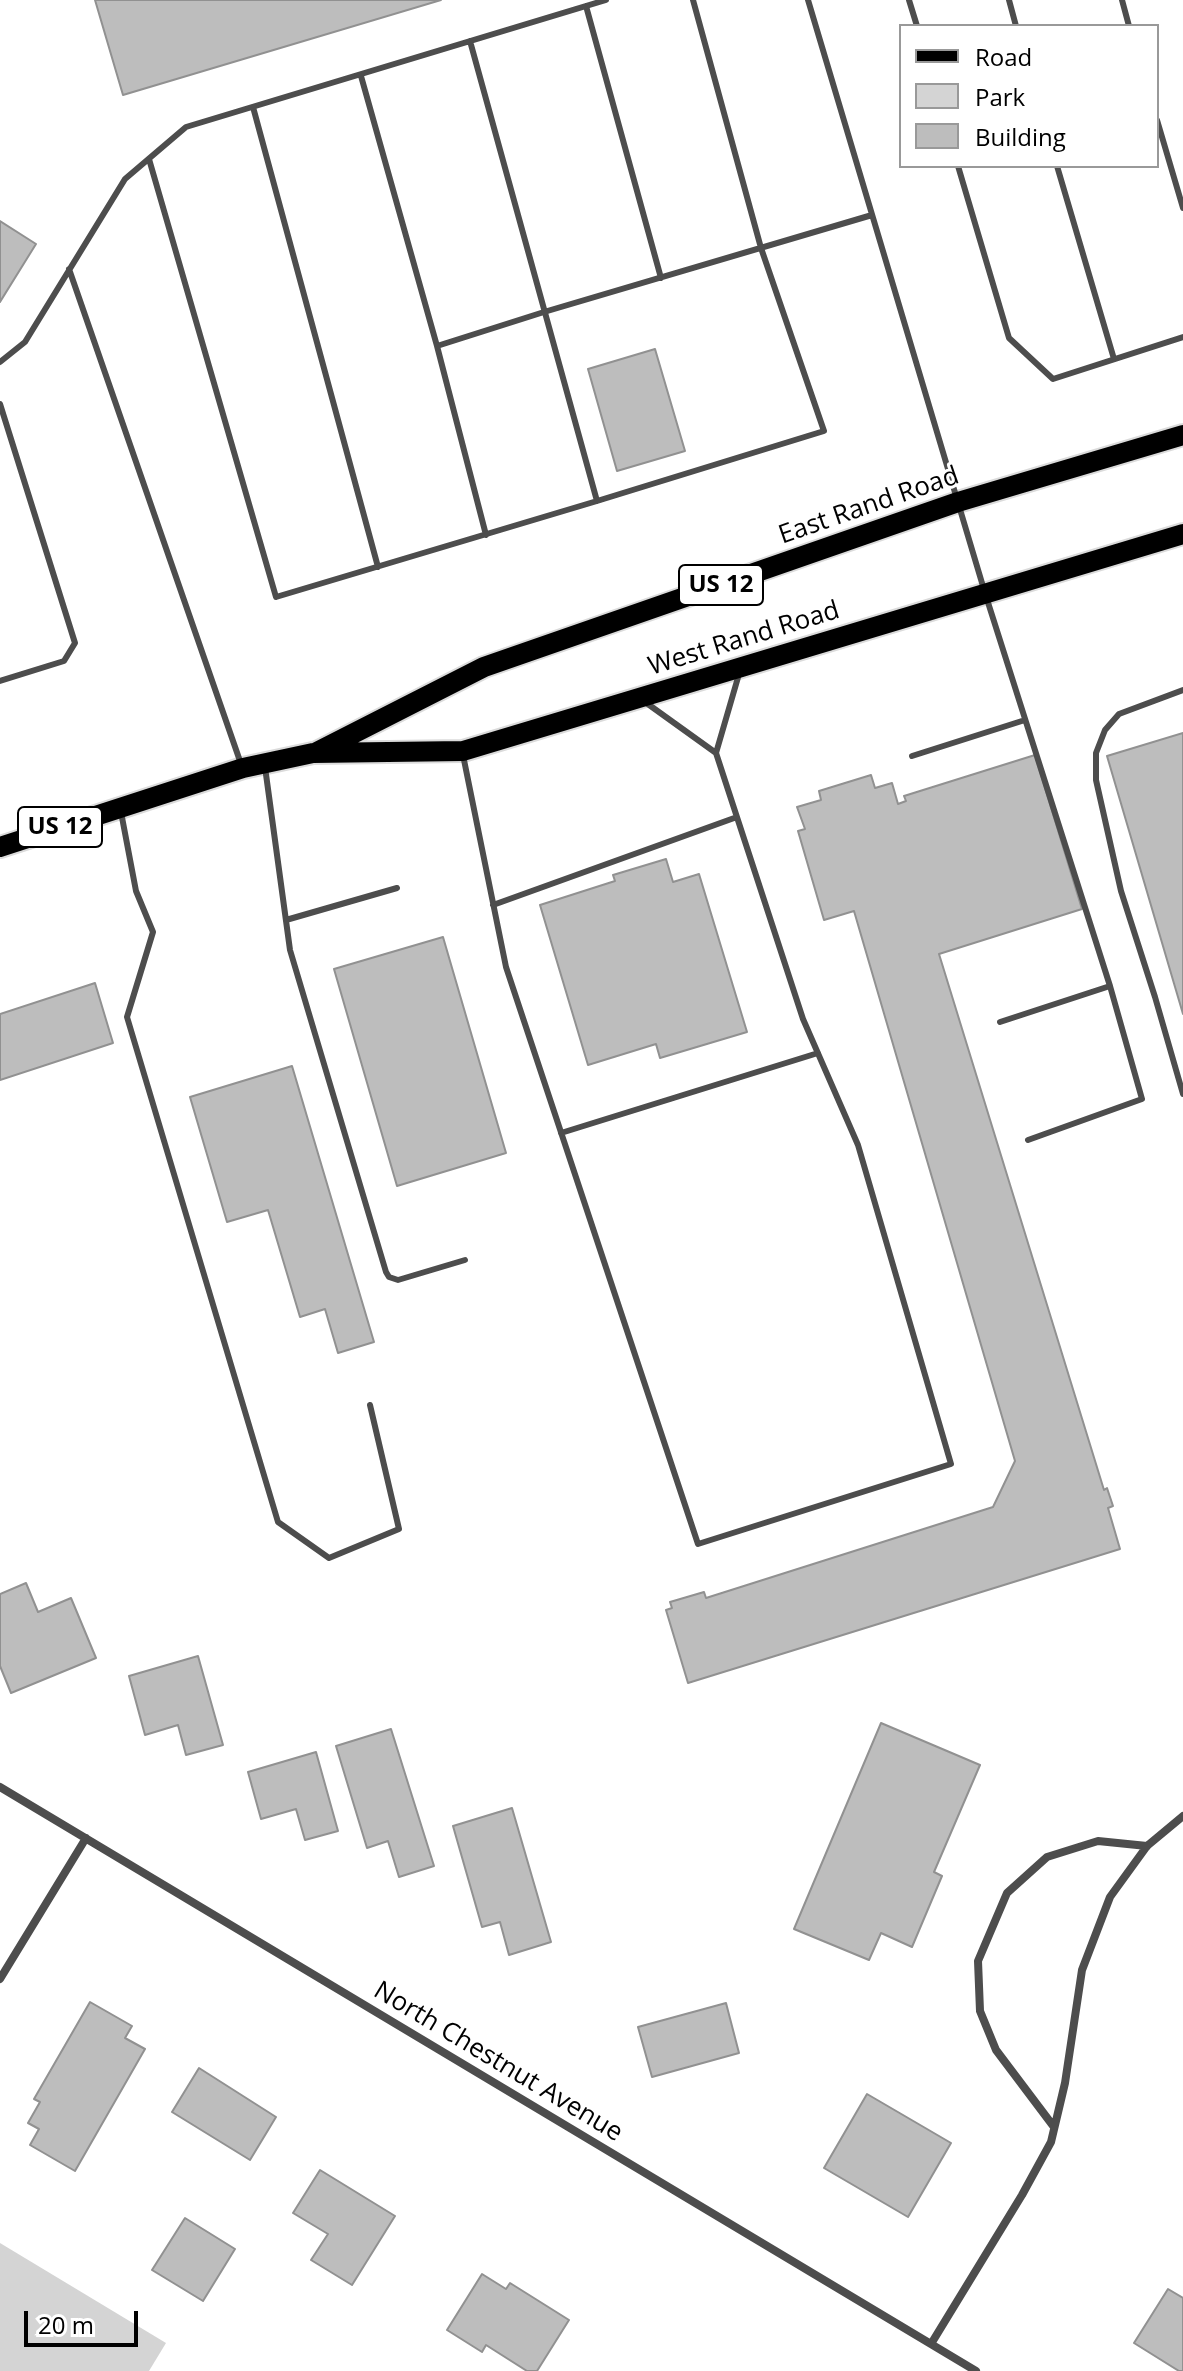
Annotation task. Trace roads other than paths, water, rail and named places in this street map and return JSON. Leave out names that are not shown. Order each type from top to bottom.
[{"type":"main road","name":"East Rand Road","points":[[313,753],[484,667],[958,502],[1183,435]]},
{"type":"main road","name":"West Rand Road","points":[[313,753],[463,751],[1183,534]]},
{"type":"main road","name":"US 12","points":[[0,847],[243,768],[313,753]]},
{"type":"street","name":"North Chestnut Avenue","points":[[0,1787],[976,2371]]},
{"type":"street","points":[[931,2344],[1051,2142],[1065,2083],[1082,1970],[1110,1897],[1147,1846],[1183,1816]]},
{"type":"street","points":[[0,1979],[86,1838]]},
{"type":"street","points":[[1054,2127],[996,2050],[980,2011],[978,1961],[1007,1893],[1047,1857],[1098,1841],[1147,1846]]},
{"type":"lane","points":[[0,362],[25,342],[125,179],[186,127],[606,0]]},
{"type":"lane","points":[[149,159],[276,597],[824,431],[761,248],[693,0]]},
{"type":"lane","points":[[808,0],[985,593],[1110,986],[1142,1099],[1028,1140]]},
{"type":"lane","points":[[909,0],[916,24]]},
{"type":"lane","points":[[1009,0],[1015,24]]},
{"type":"lane","points":[[1122,0],[1128,24]]},
{"type":"lane","points":[[586,6],[661,278]]},
{"type":"lane","points":[[470,41],[597,501]]},
{"type":"lane","points":[[361,76],[486,535]]},
{"type":"lane","points":[[253,107],[378,567]]},
{"type":"lane","points":[[1159,127],[1183,208]]},
{"type":"lane","points":[[959,168],[1009,338],[1053,379],[1183,337]]},
{"type":"lane","points":[[1058,168],[1114,359]]},
{"type":"lane","points":[[437,346],[872,215]]},
{"type":"lane","points":[[69,269],[243,768]]},
{"type":"lane","points":[[0,404],[75,643],[64,661],[0,681]]},
{"type":"lane","points":[[463,751],[506,967],[698,1544],[951,1464],[858,1145],[803,1019],[716,753],[741,667]]},
{"type":"lane","points":[[1183,690],[1119,714],[1105,730],[1096,753],[1096,780],[1121,891],[1183,1094]]},
{"type":"lane","points":[[639,698],[716,753]]},
{"type":"lane","points":[[912,756],[1025,720]]},
{"type":"lane","points":[[265,764],[290,950],[386,1272],[389,1277],[398,1280],[465,1260]]},
{"type":"lane","points":[[120,808],[136,891],[153,932],[127,1017],[278,1522],[329,1558],[399,1529],[370,1405]]},
{"type":"lane","points":[[493,905],[737,817]]},
{"type":"lane","points":[[286,920],[397,888]]},
{"type":"lane","points":[[1000,1022],[1110,986]]},
{"type":"lane","points":[[561,1133],[818,1053]]}]
